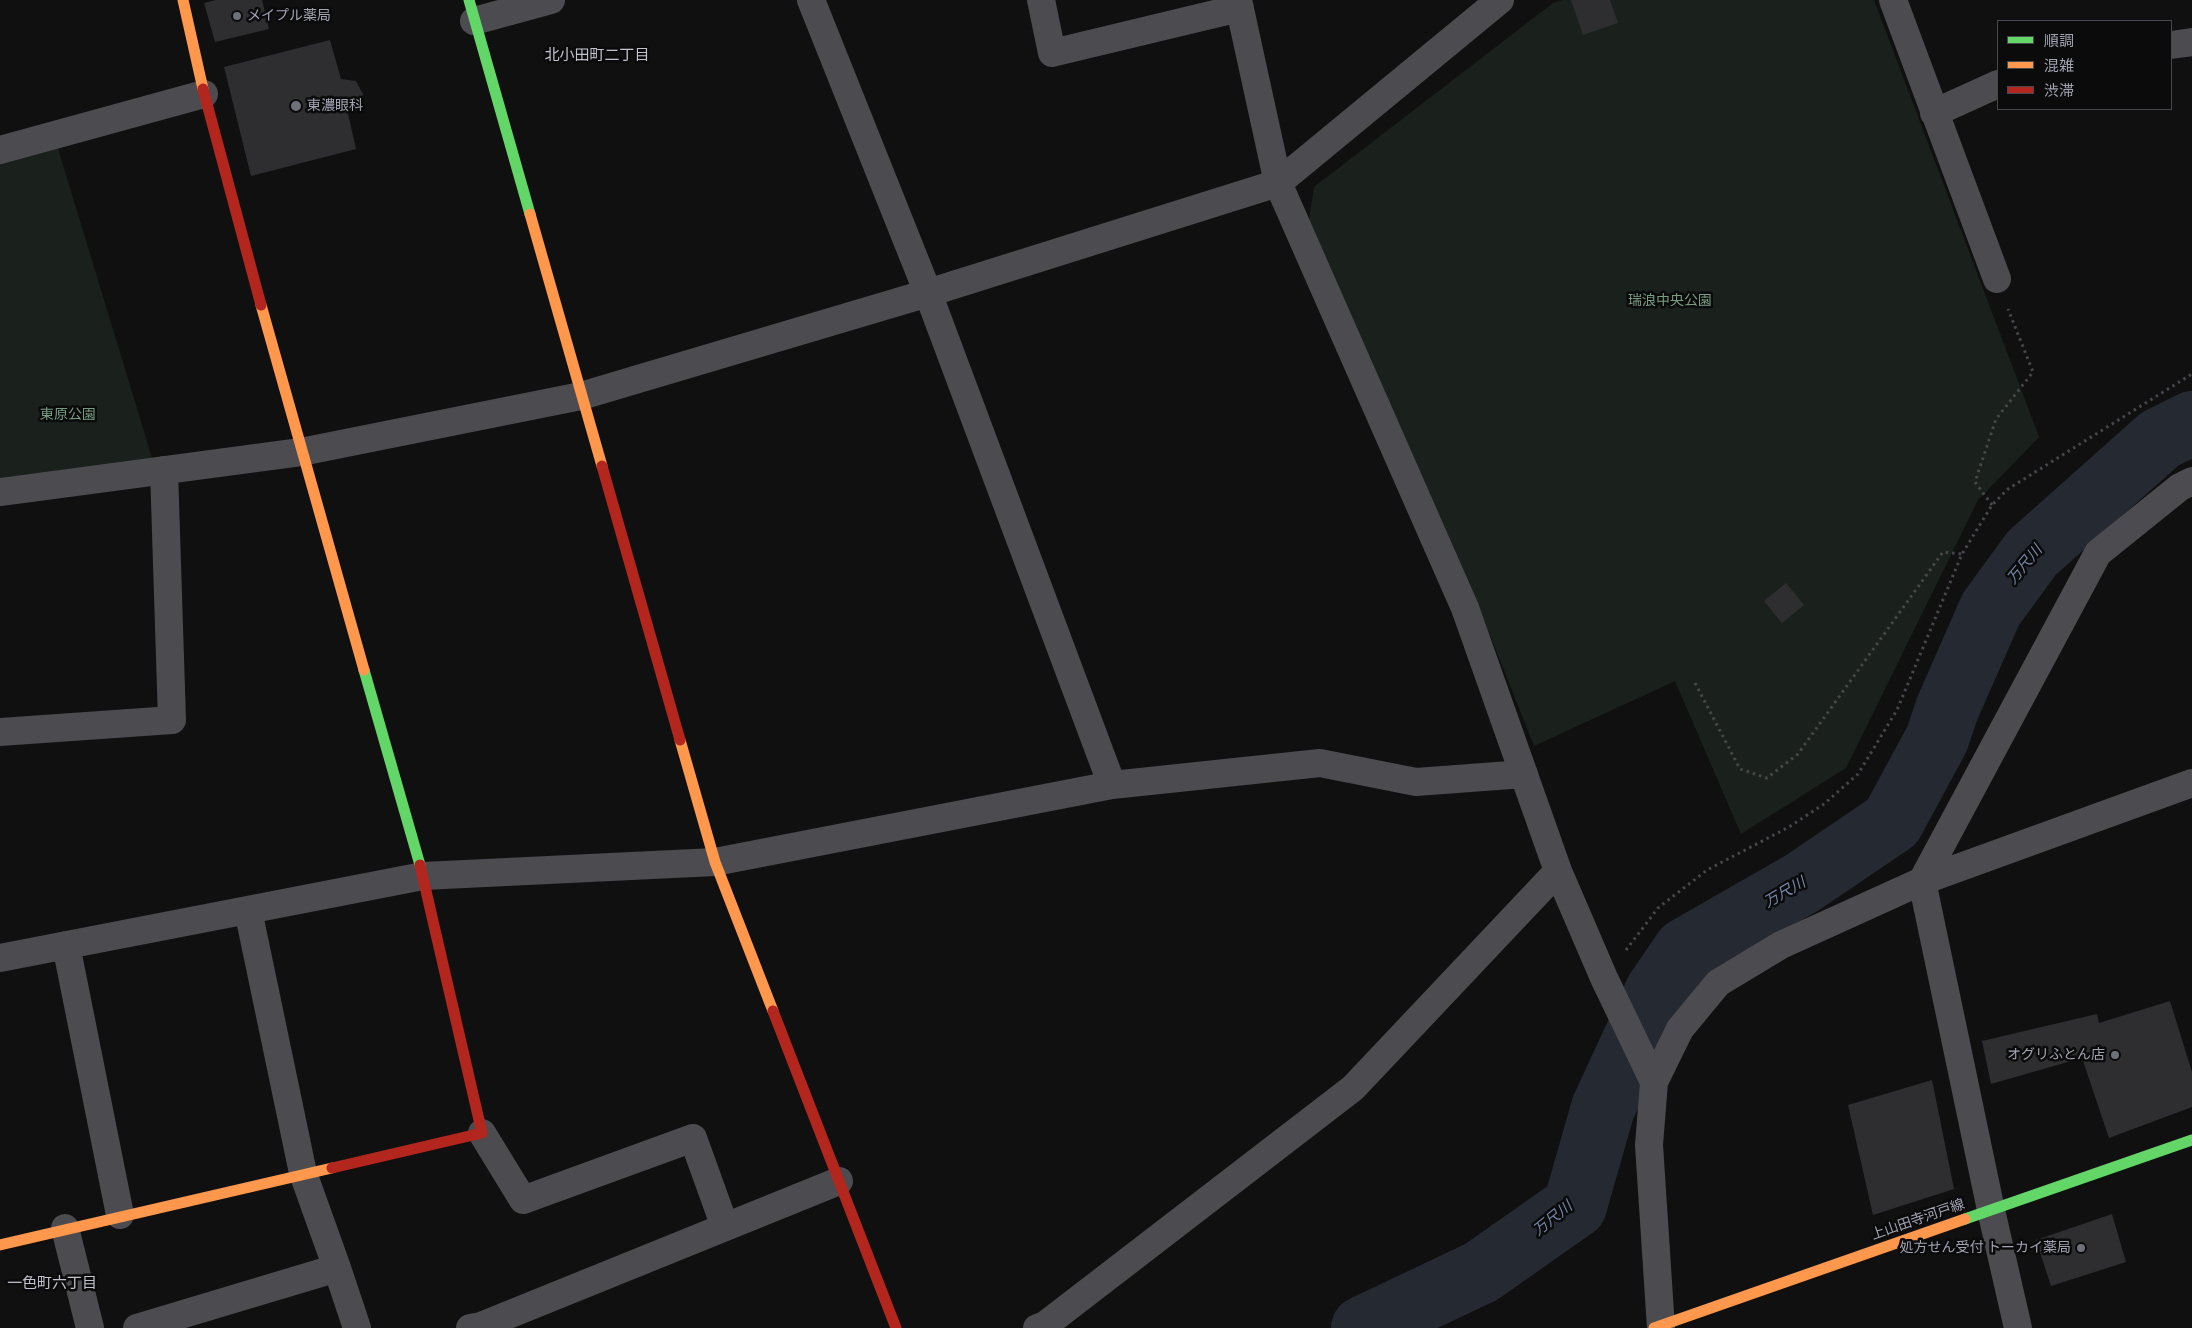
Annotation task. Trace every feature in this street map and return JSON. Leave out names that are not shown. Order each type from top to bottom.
[{"type":"street","points":[[183,0],[204,94],[301,452],[424,876],[482,1133],[523,1200],[693,1138],[725,1227]]},
{"type":"street","points":[[551,0],[471,11],[715,862],[896,1328]]},
{"type":"street","points":[[811,0],[928,293],[1112,785]]},
{"type":"street","points":[[1041,0],[1052,53],[1239,4],[1278,182],[1465,608],[1558,871],[1604,978],[1654,1082]]},
{"type":"street","points":[[0,492],[301,452],[581,396],[928,293],[1278,182],[1500,0]]},
{"type":"street","points":[[1892,0],[1997,280]]},
{"type":"street","points":[[2172,45],[2192,42]]},
{"type":"street","points":[[1934,113],[1997,84]]},
{"type":"street","points":[[0,150],[204,94]]},
{"type":"street","points":[[0,732],[172,720],[164,470]]},
{"type":"street","points":[[2018,1328],[1991,1210],[1922,881],[2098,553],[2180,487],[2192,481]]},
{"type":"street","points":[[0,958],[424,876],[715,862],[1112,785],[1320,763],[1416,782],[1524,774]]},
{"type":"street","points":[[1658,1327],[1649,1145],[1654,1082],[1680,1030],[1718,983],[1781,945],[1922,881],[2192,783]]},
{"type":"street","points":[[1037,1328],[1046,1325],[1353,1088],[1558,871]]},
{"type":"street","points":[[248,910],[303,1173],[338,1268],[357,1328]]},
{"type":"street","points":[[66,946],[120,1215]]},
{"type":"street","points":[[0,1245],[120,1215],[482,1133]]},
{"type":"street","name":"上山田寺河戸線","points":[[1658,1327],[2192,1140]]},
{"type":"street","points":[[470,1328],[481,1326],[839,1180]]},
{"type":"street","points":[[65,1228],[90,1328]]},
{"type":"street","points":[[137,1328],[338,1268]]},
{"type":"path","points":[[1992,505],[1975,482],[1996,419],[2032,372],[1997,280]]},
{"type":"path","points":[[1604,978],[1658,908],[1707,870],[1789,827],[1824,804],[1858,774],[1897,710],[1962,554],[1992,505],[2008,489],[2192,374]]},
{"type":"path","points":[[1695,682],[1740,769],[1767,778],[1798,754],[1943,552],[1962,554]]},
{"type":"green space","name":"瑞浪中央公園","points":[[1563,0],[1874,0],[2039,437],[1978,500],[1846,768],[1741,834],[1675,681],[1534,746],[1469,582],[1309,220],[1314,187],[1553,3]]},
{"type":"green space","name":"東原公園","points":[[56,142],[156,471],[0,492],[0,154]]},
{"type":"building","name":"メイプル薬局","points":[[216,0],[262,0],[269,29],[215,42],[204,3]]},
{"type":"building","points":[[1571,0],[1610,0],[1618,23],[1583,35]]},
{"type":"building","name":"東濃眼科","points":[[330,40],[341,79],[356,81],[363,94],[362,102],[348,114],[356,149],[251,176],[224,67]]},
{"type":"building","points":[[1786,583],[1804,605],[1782,623],[1764,601]]},
{"type":"building","points":[[2170,1001],[2192,1072],[2192,1107],[2109,1138],[2082,1058],[1991,1084],[1982,1041],[2097,1014],[2099,1023]]},
{"type":"building","points":[[1932,1080],[1954,1189],[1873,1215],[1848,1105]]},
{"type":"building","points":[[2112,1214],[2126,1262],[2051,1286],[2036,1240]]},
{"type":"waterway","name":"万尺川","points":[[1363,1328],[1481,1272],[1575,1206],[1603,1108],[1657,991],[1685,950],[1802,883],[1892,822],[1937,739],[1947,709],[1991,609],[2032,553],[2160,439],[2192,423]]},
{"type":"traffic: fast","points":[[469,0],[530,214]]},
{"type":"traffic: fast","points":[[364,670],[420,865]]},
{"type":"traffic: fast","points":[[1965,1219],[2192,1140]]},
{"type":"traffic: slow","points":[[183,0],[203,89]]},
{"type":"traffic: slow","points":[[530,214],[602,466]]},
{"type":"traffic: slow","points":[[261,305],[364,670]]},
{"type":"traffic: slow","points":[[680,740],[715,862],[773,1011]]},
{"type":"traffic: slow","points":[[0,1245],[332,1168]]},
{"type":"traffic: slow","points":[[1654,1328],[1965,1219]]},
{"type":"traffic: jam","points":[[203,89],[261,305]]},
{"type":"traffic: jam","points":[[602,466],[680,740]]},
{"type":"traffic: jam","points":[[332,1168],[482,1133],[420,865]]},
{"type":"traffic: jam","points":[[773,1011],[896,1328]]},
{"type":"place","name":"メイプル薬局","points":[[237,16]]},
{"type":"place","name":"東濃眼科","points":[[296,106]]},
{"type":"place","name":"オグリふとん店","points":[[2115,1055]]},
{"type":"place","name":"処方せん受付 トーカイ薬局","points":[[2081,1248]]},
{"type":"district","name":"北小田町二丁目","points":[[597,56]]},
{"type":"district","name":"一色町六丁目","points":[[52,1284]]}]
